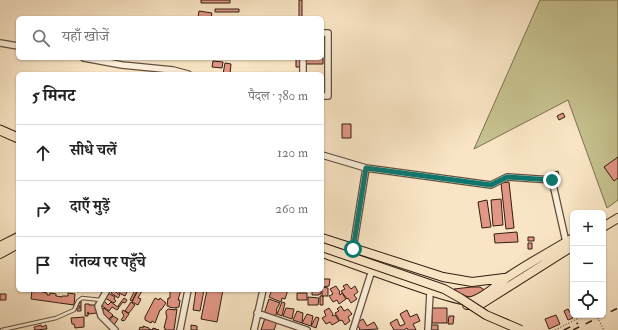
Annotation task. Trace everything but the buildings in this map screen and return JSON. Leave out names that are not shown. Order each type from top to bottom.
[{"type":"highway","points":[[0,123],[16,130]]},
{"type":"highway","points":[[0,130],[16,137]]},
{"type":"main road","points":[[606,219],[618,212]]},
{"type":"main road","points":[[606,225],[618,218]]},
{"type":"main road","points":[[0,246],[16,238]]},
{"type":"main road","points":[[324,239],[443,277],[472,282],[507,278]]},
{"type":"main road","points":[[324,258],[450,297],[470,301],[493,289],[507,278],[570,243]]},
{"type":"main road","points":[[324,254],[371,272],[470,306],[481,304],[570,243]]},
{"type":"main road","points":[[0,254],[16,245]]},
{"type":"main road","points":[[324,248],[444,289],[486,315],[521,330]]},
{"type":"street","points":[[324,33],[328,33],[328,96],[324,96]]},
{"type":"street","points":[[0,43],[16,46]]},
{"type":"street","points":[[95,60],[180,72]]},
{"type":"street","points":[[302,72],[303,60]]},
{"type":"street","points":[[324,156],[366,168],[491,185],[507,177],[552,180],[570,239]]},
{"type":"street","points":[[353,249],[366,168]]},
{"type":"street","points":[[353,330],[371,272]]},
{"type":"street","points":[[106,292],[98,306],[101,316],[115,330]]},
{"type":"street","points":[[180,330],[188,292]]},
{"type":"street","points":[[254,330],[262,292]]},
{"type":"street","points":[[428,330],[430,293]]},
{"type":"street","points":[[257,313],[297,328],[307,330]]},
{"type":"lane","points":[[2,330],[56,318],[74,310],[78,301],[82,298],[102,300]]},
{"type":"path","points":[[556,330],[578,318]]},
{"type":"path","points":[[598,318],[604,330]]},
{"type":"shaded area","points":[[540,0],[618,0],[618,200],[607,208],[568,100],[474,149]]},
{"type":"railway","points":[[573,330],[618,308]]},
{"type":"railway","points":[[564,330],[578,323]]},
{"type":"route","points":[[353,249],[366,168],[491,185],[507,177],[552,180]]}]
